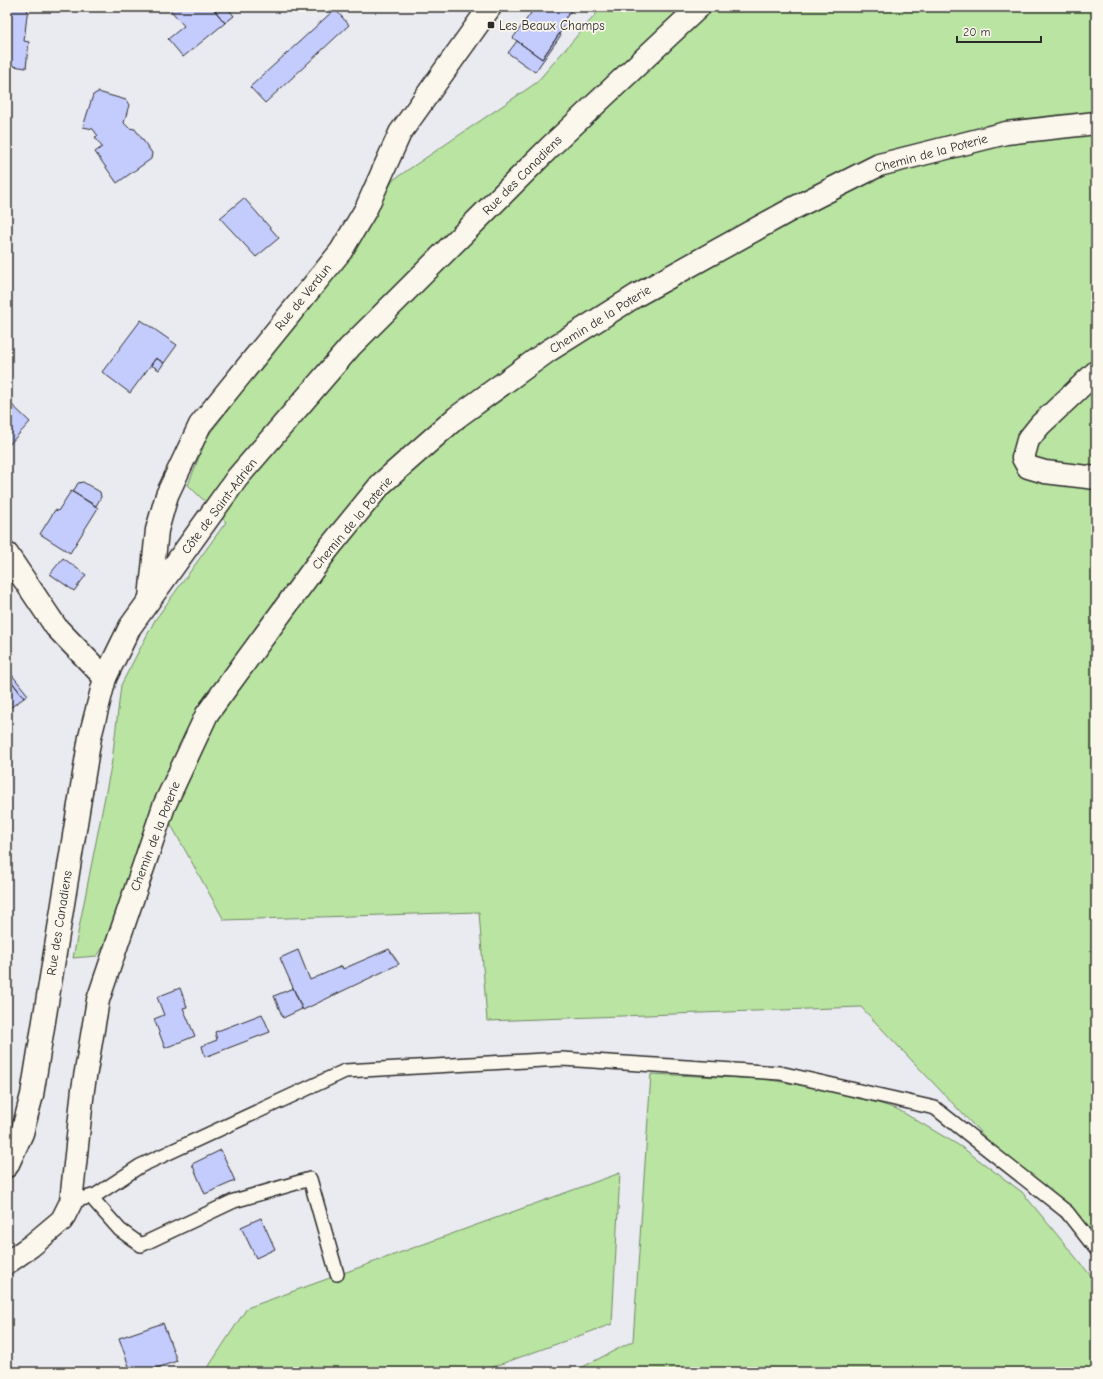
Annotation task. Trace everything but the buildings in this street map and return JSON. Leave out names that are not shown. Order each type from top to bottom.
[{"type":"street","name":"Rue de Verdun","points":[[150,598],[157,530],[166,495],[200,425],[341,251],[366,209],[400,133],[490,7]]},
{"type":"street","name":"Rue des Canadiens","points":[[350,347],[551,146],[699,7]]},
{"type":"street","name":"Chemin de la Poterie","points":[[7,1263],[31,1246],[62,1220],[81,1200],[83,1089],[98,1000],[164,806],[207,714],[328,548],[381,484],[457,417],[548,351],[637,295],[801,204],[879,166],[1006,133],[1096,123]]},
{"type":"street","name":"Côte de Saint-Adrien","points":[[105,678],[130,627],[237,478],[350,347]]},
{"type":"street","points":[[1096,372],[1040,425],[1028,440],[1023,458],[1028,467],[1045,472],[1096,478]]},
{"type":"street","points":[[7,554],[56,627],[105,678]]},
{"type":"street","name":"Rue des Canadiens","points":[[7,1166],[22,1133],[32,1095],[83,770],[96,708],[105,678]]},
{"type":"lane","points":[[338,1274],[310,1179],[234,1201],[141,1245],[81,1200],[140,1166],[345,1071],[562,1059],[780,1073],[935,1108],[1067,1212],[1096,1249]]},
{"type":"green space","points":[[602,7],[1096,7],[1096,1254],[861,1007],[487,1021],[479,912],[224,920],[156,798],[110,937],[97,956],[73,958],[112,761],[121,685],[155,620],[226,522],[188,485],[207,437],[354,248],[393,180],[536,83]]},
{"type":"green space","points":[[651,1074],[764,1079],[843,1092],[897,1109],[960,1146],[1022,1192],[1096,1282],[1096,1372],[573,1372],[633,1341]]},
{"type":"green space","points":[[620,1173],[612,1324],[479,1372],[205,1372],[247,1308]]},
{"type":"place","name":"Les Beaux Champs","points":[[491,25]]}]
